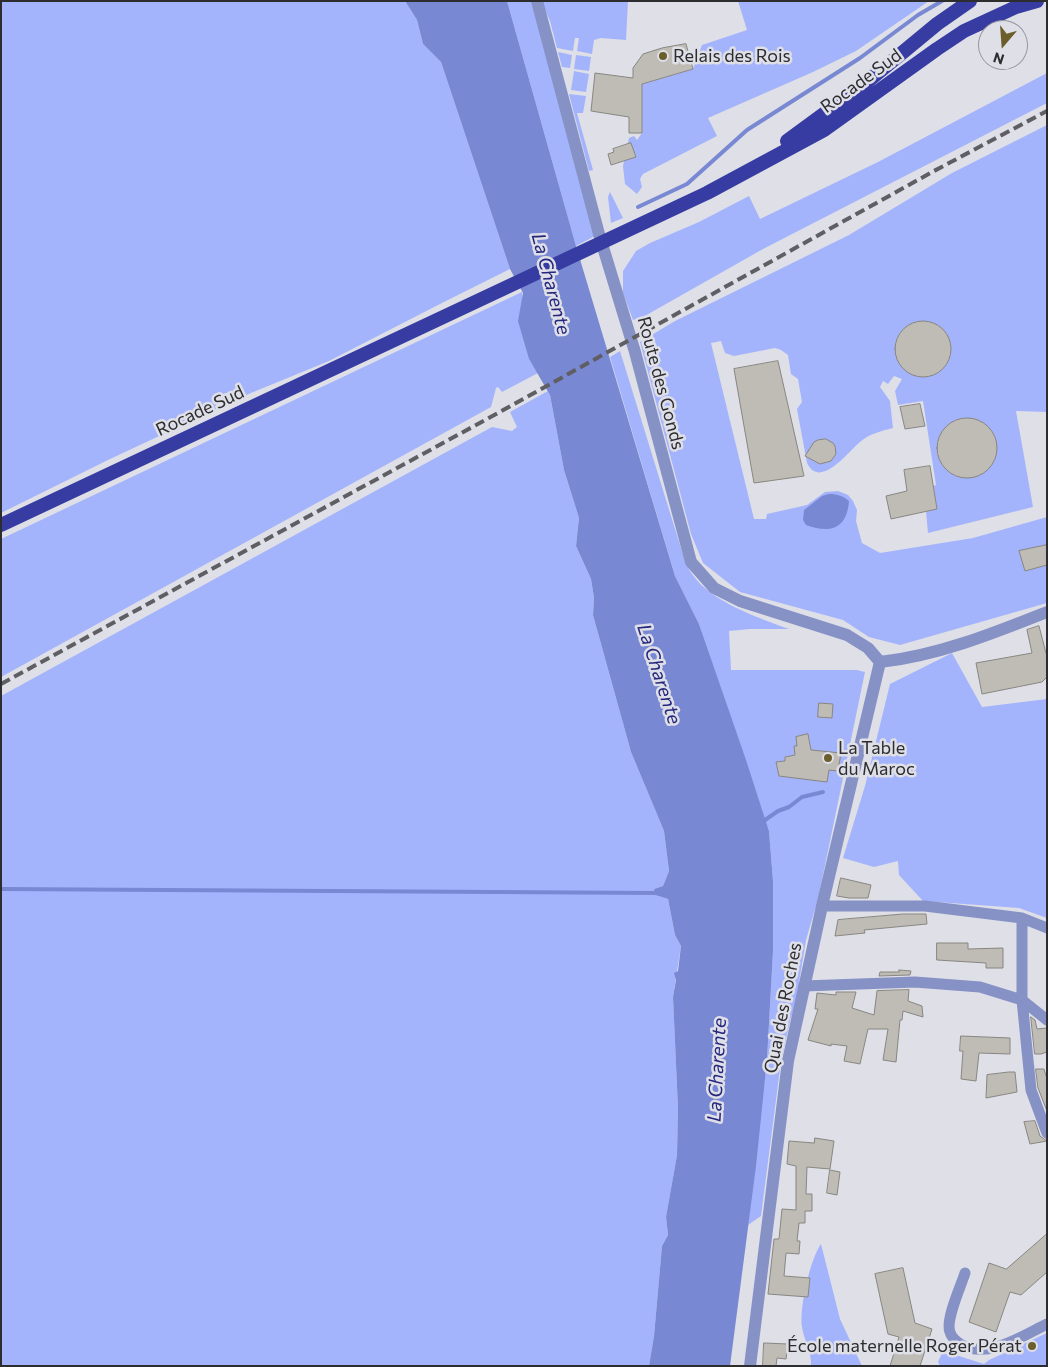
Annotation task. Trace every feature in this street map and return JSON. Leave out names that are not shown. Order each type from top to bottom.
[{"type":"highway","name":"Rocade Sud","points":[[706,193],[776,150],[833,108],[937,24],[970,1]]},
{"type":"highway","name":"Rocade Sud","points":[[1,525],[706,193],[824,130],[964,31],[1016,7],[1037,1]]},
{"type":"street","name":"Route des Gonds","points":[[537,1],[599,234],[635,352],[691,562],[714,588],[740,601],[848,635],[868,648],[880,662]]},
{"type":"street","points":[[880,662],[908,659],[1000,630],[1047,612]]},
{"type":"street","name":"Quai des Roches","points":[[750,1366],[788,1062],[822,906],[880,662]]},
{"type":"street","points":[[822,906],[925,906],[1022,918],[1047,928]]},
{"type":"street","points":[[1022,918],[1022,1000],[1031,1090],[1047,1133]]},
{"type":"street","points":[[804,986],[914,982],[980,987],[1022,1000],[1047,1020]]},
{"type":"street","points":[[965,1273],[950,1319],[949,1332],[956,1341],[964,1346],[976,1349],[1000,1346],[1047,1324]]},
{"type":"shaded area","points":[[1,1],[405,1],[417,20],[423,44],[441,62],[510,269],[329,361],[251,393],[1,513]]},
{"type":"shaded area","points":[[507,1],[537,1],[599,234],[576,246]]},
{"type":"shaded area","points":[[541,1],[628,1],[626,40],[601,38],[594,40],[592,54],[577,51],[579,38],[575,38],[573,51],[557,48],[550,21]]},
{"type":"shaded area","points":[[738,1],[929,1],[856,51],[708,118],[717,136],[643,174],[640,179],[642,187],[637,194],[625,184],[623,166],[629,138],[634,136],[637,140],[642,133],[642,84],[693,69],[702,45],[747,30]]},
{"type":"shaded area","points":[[558,52],[572,55],[570,68],[562,67]]},
{"type":"shaded area","points":[[576,55],[591,57],[589,71],[574,69]]},
{"type":"shaded area","points":[[574,71],[589,74],[586,92],[571,90]]},
{"type":"shaded area","points":[[1047,73],[1047,103],[763,249],[643,317],[633,320],[623,293],[623,271],[636,251],[749,196],[760,219],[878,162]]},
{"type":"shaded area","points":[[569,94],[586,96],[583,113],[577,113],[593,170],[589,171]]},
{"type":"shaded area","points":[[1047,125],[1047,412],[1016,411],[1033,507],[928,533],[926,511],[937,509],[933,486],[936,485],[923,401],[898,405],[895,391],[902,379],[894,376],[888,384],[883,381],[880,387],[890,401],[893,428],[867,437],[834,466],[827,471],[819,472],[813,470],[807,463],[797,409],[802,402],[798,379],[791,374],[788,355],[775,348],[734,356],[725,353],[721,341],[711,343],[754,519],[766,519],[767,514],[807,505],[825,492],[838,491],[848,495],[853,501],[857,510],[856,521],[862,543],[880,553],[973,538],[1047,517],[1047,603],[900,645],[869,637],[843,620],[740,592],[703,563],[691,534],[640,342],[675,321],[849,235],[952,173]]},
{"type":"shaded area","points":[[610,192],[623,218],[611,223],[608,197]]},
{"type":"shaded area","points":[[522,292],[529,359],[538,373],[502,392],[498,387],[496,388],[491,407],[1,677],[1,539]]},
{"type":"shaded area","points":[[620,351],[680,545],[690,571],[700,584],[723,601],[789,629],[729,631],[731,670],[857,670],[865,672],[818,899],[806,940],[799,982],[801,986],[790,1021],[781,1061],[761,1216],[748,1225],[767,1060],[773,951],[773,881],[769,831],[699,624],[675,576],[610,357]]},
{"type":"shaded area","points":[[548,391],[564,470],[579,518],[576,546],[591,579],[594,598],[593,615],[631,752],[664,831],[669,871],[663,886],[654,889],[655,895],[668,899],[675,935],[681,946],[673,997],[678,1109],[677,1155],[666,1217],[668,1235],[662,1246],[654,1336],[649,1366],[1,1366],[1,696],[492,427],[512,431],[517,427],[510,412]]},
{"type":"shaded area","points":[[952,653],[982,707],[1047,699],[1047,918],[1019,908],[923,901],[899,875],[898,861],[874,867],[843,858],[865,786],[890,684]]},
{"type":"shaded area","points":[[821,1244],[840,1319],[862,1366],[811,1366],[802,1327],[802,1309],[809,1272]]},
{"type":"shaded area","name":"École maternelle Roger Pérat","points":[[1047,1333],[1047,1366],[940,1366],[938,1362],[942,1353],[984,1364]]},
{"type":"water","name":"La Charente","points":[[405,1],[507,1],[576,246],[675,576],[699,624],[769,831],[773,881],[773,951],[767,1060],[756,1166],[730,1366],[649,1366],[654,1336],[662,1246],[668,1235],[666,1217],[677,1155],[678,1109],[673,997],[676,980],[674,973],[678,971],[681,946],[675,935],[668,899],[655,895],[654,889],[663,886],[669,871],[664,831],[631,752],[593,615],[594,598],[591,579],[576,546],[579,518],[564,470],[550,395],[529,359],[518,321],[523,293],[510,269],[441,62],[423,44],[417,20]]},
{"type":"water","points":[[835,494],[849,501],[845,518],[836,527],[830,529],[806,525],[803,520],[804,510],[822,496]]},
{"type":"building","points":[[686,44],[693,69],[642,84],[642,133],[629,133],[629,117],[591,111],[595,73],[633,78],[633,68],[643,54],[662,48]]},
{"type":"building","points":[[631,143],[636,157],[611,165],[608,154],[614,152],[613,149]]},
{"type":"building","points":[[917,321],[929,321],[939,325],[947,333],[951,349],[947,365],[939,373],[929,377],[917,377],[907,373],[899,365],[895,355],[895,343],[899,333],[907,325]]},
{"type":"building","points":[[778,361],[804,476],[754,483],[734,369]]},
{"type":"building","points":[[920,404],[925,426],[905,429],[900,407]]},
{"type":"building","points":[[961,418],[973,418],[984,423],[992,431],[997,442],[995,460],[984,473],[973,478],[961,478],[950,473],[942,465],[937,454],[937,442],[942,431],[950,423]]},
{"type":"building","points":[[826,439],[835,446],[836,454],[831,461],[820,464],[805,456],[814,442]]},
{"type":"building","points":[[930,466],[937,509],[891,519],[886,496],[907,491],[904,470]]},
{"type":"building","points":[[1047,545],[1047,565],[1025,571],[1019,551]]},
{"type":"building","points":[[1039,626],[1047,657],[1047,677],[1042,682],[982,694],[976,663],[1032,653],[1027,630]]},
{"type":"building","points":[[819,703],[833,704],[832,718],[818,717]]},
{"type":"building","name":"La Table du Maroc","points":[[808,734],[811,750],[841,753],[838,771],[829,770],[827,782],[779,776],[776,762],[785,761],[785,757],[795,755],[796,737]]},
{"type":"building","points":[[841,878],[871,885],[868,898],[837,896]]},
{"type":"building","points":[[903,914],[926,914],[927,924],[864,930],[865,933],[835,936],[838,920]]},
{"type":"building","points":[[937,943],[968,943],[968,949],[1003,948],[1003,968],[986,968],[986,963],[937,960]]},
{"type":"building","points":[[899,970],[911,971],[910,975],[879,976],[880,972],[899,972]]},
{"type":"building","points":[[909,990],[908,1001],[922,1006],[923,1017],[903,1011],[902,1020],[900,1020],[896,1062],[883,1060],[888,1029],[868,1029],[860,1064],[844,1061],[847,1046],[831,1044],[831,1046],[808,1040],[818,1009],[815,1009],[817,993],[836,995],[836,992],[856,992],[852,1008],[874,1015],[877,991]]},
{"type":"building","points":[[1031,1017],[1035,1020],[1037,1029],[1047,1028],[1047,1052],[1035,1054]]},
{"type":"building","points":[[961,1036],[1010,1038],[1010,1054],[979,1053],[976,1081],[961,1079],[963,1051],[960,1051]]},
{"type":"building","points":[[1036,1069],[1044,1069],[1047,1079],[1047,1111],[1038,1088]]},
{"type":"building","points":[[1015,1072],[1017,1092],[986,1098],[987,1075]]},
{"type":"building","points":[[1035,1121],[1040,1136],[1047,1141],[1030,1144],[1024,1122]]},
{"type":"building","points":[[815,1138],[834,1141],[830,1169],[807,1167],[806,1194],[812,1194],[812,1211],[805,1211],[805,1223],[799,1223],[797,1241],[800,1241],[799,1254],[786,1253],[784,1276],[810,1278],[808,1297],[768,1294],[774,1239],[779,1239],[782,1209],[796,1210],[796,1166],[787,1164],[789,1141],[814,1143]]},
{"type":"building","points":[[830,1170],[840,1172],[837,1195],[827,1193]]},
{"type":"building","points":[[1047,1234],[1047,1272],[1021,1295],[1010,1292],[996,1332],[969,1322],[989,1263],[1006,1269]]},
{"type":"building","points":[[903,1268],[915,1323],[932,1329],[920,1366],[890,1366],[899,1337],[888,1334],[875,1274]]},
{"type":"building","points":[[764,1343],[788,1344],[786,1359],[777,1358],[776,1366],[763,1366]]},
{"type":"waterway","points":[[638,207],[687,184],[747,130],[860,58],[918,15],[942,1]]},
{"type":"waterway","points":[[765,820],[778,811],[789,807],[802,797],[823,792]]},
{"type":"waterway","points":[[1,889],[659,893]]},
{"type":"railway","points":[[1,684],[498,413],[934,171],[1047,111]]},
{"type":"place","name":"Relais des Rois","points":[[663,56]]},
{"type":"place","name":"La Table du Maroc","points":[[828,758]]},
{"type":"place","name":"École maternelle Roger Pérat","points":[[1032,1346]]}]
